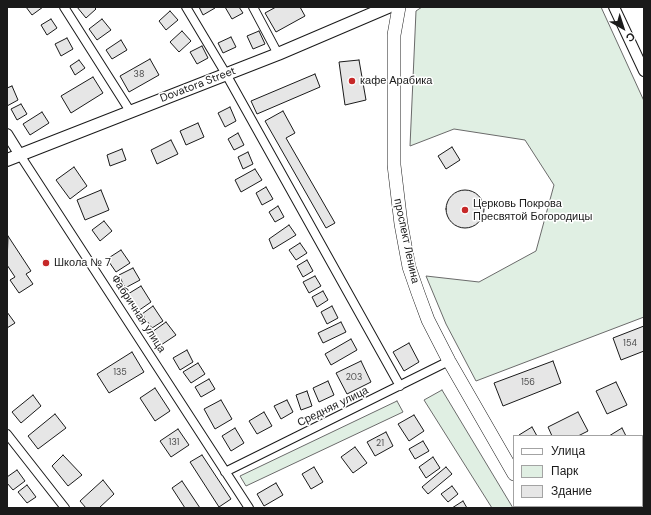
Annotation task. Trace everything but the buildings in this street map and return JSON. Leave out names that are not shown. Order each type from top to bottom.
[{"type":"main road","name":"Dovatora Street","points":[[7,160],[278,54],[356,22],[388,7]]},
{"type":"main road","name":"проспект Ленина","points":[[399,7],[394,36],[394,165],[401,224],[410,267],[428,320],[513,472]]},
{"type":"street","points":[[64,7],[130,111]]},
{"type":"street","points":[[186,7],[226,74],[400,386]]},
{"type":"street","points":[[253,7],[278,54]]},
{"type":"street","points":[[614,7],[644,71]]},
{"type":"street","name":"Фабричная улица","points":[[7,134],[248,508]]},
{"type":"street","name":"Средняя улица","points":[[225,472],[450,361]]},
{"type":"street","points":[[7,434],[65,508]]},
{"type":"green space","points":[[422,7],[601,7],[644,101],[644,317],[476,381],[446,324],[426,276],[479,282],[536,251],[554,185],[525,140],[454,129],[410,146],[416,11]]},
{"type":"green space","points":[[442,390],[513,508],[492,508],[424,400]]},
{"type":"green space","points":[[397,401],[403,412],[246,486],[240,476]]},
{"type":"place","name":"кафе Арабика","points":[[352,81]]},
{"type":"place","name":"Церковь Покрова Пресвятой Богородицы","points":[[465,210]]},
{"type":"place","name":"Школа № 7","points":[[46,263]]}]
